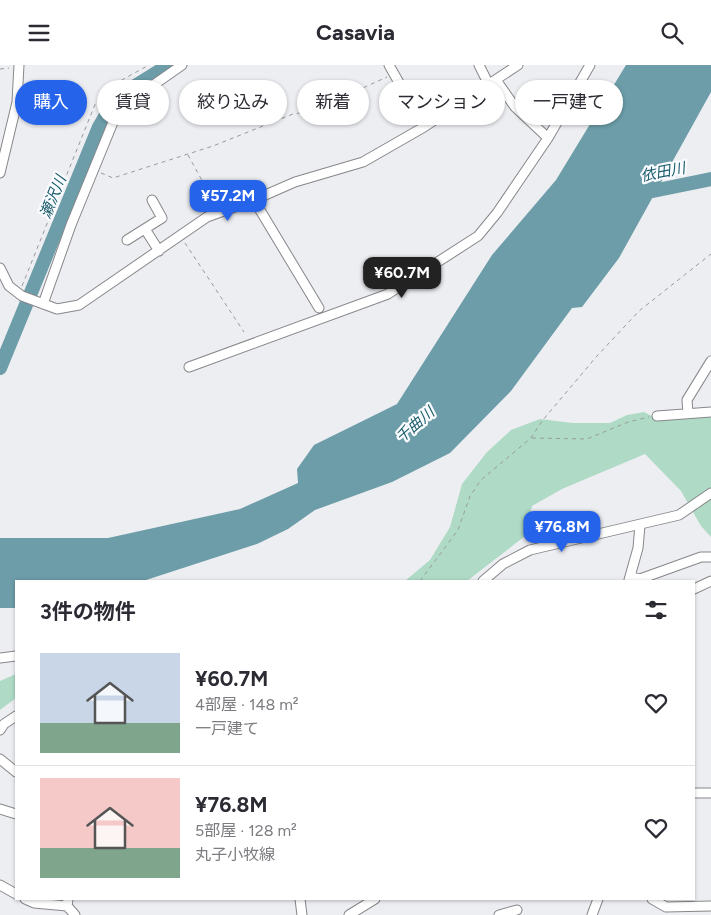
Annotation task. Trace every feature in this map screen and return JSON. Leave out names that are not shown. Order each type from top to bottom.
[{"type":"street","points":[[40,303],[116,115],[122,107],[182,65]]},
{"type":"street","points":[[389,65],[424,127]]},
{"type":"street","points":[[479,65],[490,80]]},
{"type":"street","points":[[496,80],[518,65]]},
{"type":"street","points":[[189,367],[388,294],[478,236],[497,213],[548,138],[590,65]]},
{"type":"street","points":[[0,173],[17,102],[19,66]]},
{"type":"street","points":[[505,97],[548,138]]},
{"type":"street","points":[[0,267],[9,286],[20,295],[57,309],[79,305],[207,217],[254,200],[295,182],[363,163],[427,125]]},
{"type":"street","points":[[127,240],[162,218],[152,200]]},
{"type":"street","points":[[254,200],[319,308]]},
{"type":"street","points":[[145,229],[159,251]]},
{"type":"street","points":[[688,413],[687,400],[711,361]]},
{"type":"street","points":[[657,416],[711,412]]},
{"type":"street","points":[[484,580],[503,564],[530,550],[679,515],[711,493]]},
{"type":"street","points":[[640,525],[638,548],[630,579],[640,579],[701,557],[711,557]]},
{"type":"street","points":[[695,589],[711,581]]},
{"type":"street","points":[[0,658],[15,656]]},
{"type":"street","points":[[0,730],[4,724],[15,716]]},
{"type":"street","points":[[0,759],[15,771]]},
{"type":"street","points":[[695,793],[711,793]]},
{"type":"street","points":[[0,809],[15,814]]},
{"type":"street","points":[[0,885],[15,893]]},
{"type":"street","points":[[27,900],[34,903],[68,903],[75,915]]},
{"type":"street","points":[[300,900],[302,915]]},
{"type":"street","points":[[349,915],[373,900]]},
{"type":"street","points":[[592,915],[598,900]]},
{"type":"street","points":[[666,903],[711,906]]},
{"type":"street","points":[[499,915],[517,912]]},
{"type":"path","points":[[20,295],[96,102],[111,86],[149,65]]},
{"type":"path","points":[[0,69],[19,66]]},
{"type":"path","points":[[93,170],[113,179],[187,154],[293,114],[312,111],[393,75]]},
{"type":"path","points":[[187,154],[220,212]]},
{"type":"path","points":[[180,237],[244,331]]},
{"type":"path","points":[[421,580],[458,530],[470,496],[481,480],[531,439],[566,392],[639,311],[711,254]]},
{"type":"path","points":[[531,439],[587,439],[628,421],[657,416]]},
{"type":"green space","points":[[644,412],[657,419],[711,416],[711,537],[701,526],[681,491],[645,454],[562,489],[532,506],[525,536],[468,580],[406,580],[430,560],[450,527],[462,484],[487,452],[511,430],[540,419],[573,423],[610,423],[627,415]]},
{"type":"green space","points":[[15,674],[15,699],[0,710],[0,681]]},
{"type":"water","name":"千曲川","points":[[626,65],[711,65],[711,92],[619,258],[582,307],[572,308],[511,391],[450,453],[392,482],[315,510],[288,529],[257,544],[146,580],[15,580],[15,608],[0,608],[0,538],[108,538],[240,509],[298,483],[297,469],[314,445],[397,404],[492,255],[556,180],[589,125],[623,125],[623,80],[617,80]]},
{"type":"waterway","name":"瀬沢川","points":[[0,368],[99,127],[116,98],[169,65]]},
{"type":"waterway","name":"依田川","points":[[638,194],[711,179]]}]
